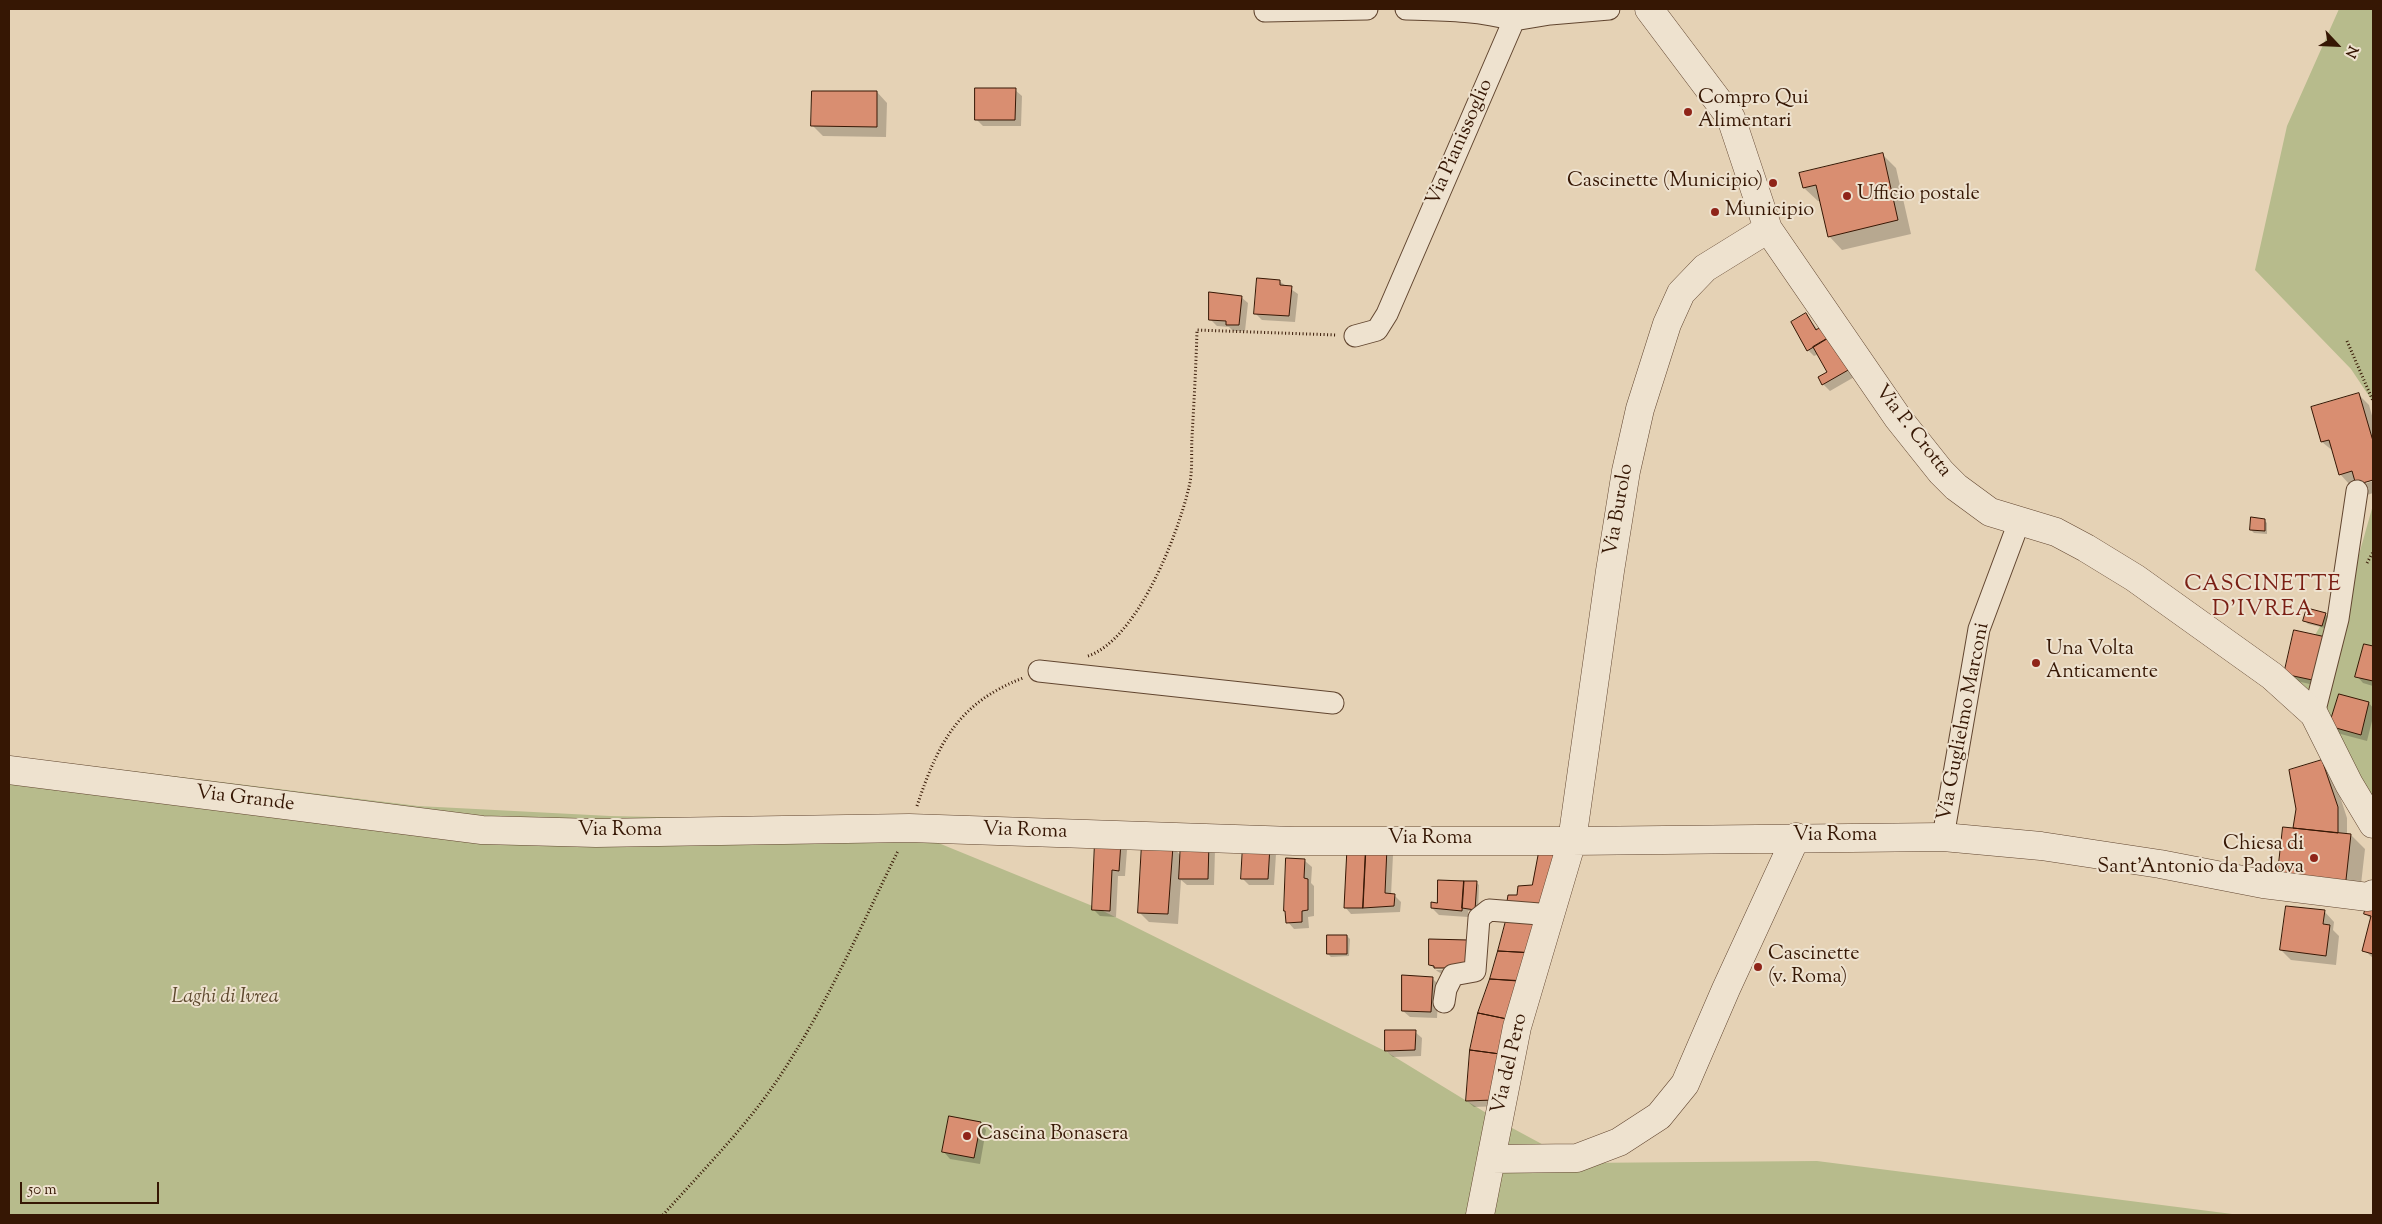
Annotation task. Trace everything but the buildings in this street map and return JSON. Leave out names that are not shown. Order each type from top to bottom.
[{"type":"street","points":[[1265,9],[1265,11],[1366,9]]},
{"type":"street","points":[[1406,9],[1493,14],[1514,20],[1550,14],[1609,9]]},
{"type":"street","name":"Via P. Crotta","points":[[1649,9],[1731,118],[1768,229],[1921,448],[1956,487],[1990,512],[2056,532],[2086,548],[2135,578],[2272,676],[2314,714],[2349,784],[2373,824]]},
{"type":"street","name":"Via Pianissoglio","points":[[1355,336],[1377,330],[1387,314],[1514,20]]},
{"type":"street","name":"Via Burolo","points":[[1572,841],[1626,471],[1640,409],[1661,343],[1681,292],[1705,268],[1768,229]]},
{"type":"street","points":[[2314,714],[2338,619],[2358,491]]},
{"type":"street","name":"Via Guglielmo Marconi","points":[[1943,837],[1980,629],[2019,522]]},
{"type":"street","points":[[1039,671],[1333,703]]},
{"type":"street","name":"Via Grande","points":[[9,770],[482,830]]},
{"type":"street","name":"Via Roma","points":[[482,830],[596,833],[909,828],[1294,841],[1572,841],[1796,837],[1943,837],[2041,846],[2160,864],[2263,884],[2368,896],[2373,894]]},
{"type":"street","points":[[1492,1159],[1576,1158],[1619,1142],[1659,1116],[1685,1084],[1726,989],[1796,837]]},
{"type":"street","name":"Via del Pero","points":[[1480,1215],[1517,1028],[1552,915],[1572,841]]},
{"type":"street","points":[[1444,1002],[1446,989],[1453,976],[1476,971],[1479,918],[1489,910],[1552,915]]},
{"type":"path","points":[[1085,656],[1094,654],[1124,630],[1146,598],[1172,541],[1190,486],[1198,330],[1355,336]]},
{"type":"path","points":[[2346,341],[2373,401]]},
{"type":"path","points":[[663,1215],[736,1134],[780,1076],[820,1011],[909,828],[925,782],[941,745],[960,717],[1004,685],[1039,671]]},
{"type":"green space","points":[[2339,9],[2373,9],[2373,402],[2351,369],[2255,270],[2287,126]]},
{"type":"green space","points":[[2373,505],[2373,838],[2284,688],[2356,565]]},
{"type":"green space","name":"Laghi di Ivrea","points":[[9,756],[418,806],[610,816],[887,822],[1095,907],[1385,1051],[1501,1122],[1577,1163],[1817,1161],[2240,1215],[9,1215]]},
{"type":"place","name":"Compro Qui Alimentari","points":[[1688,112]]},
{"type":"place","name":"Cascinette (Municipio)","points":[[1773,183]]},
{"type":"place","name":"Ufficio postale","points":[[1847,196]]},
{"type":"place","name":"Municipio","points":[[1715,212]]},
{"type":"place","name":"Una Volta Anticamente","points":[[2036,663]]},
{"type":"place","name":"Chiesa di Sant'Antonio da Padova","points":[[2314,858]]},
{"type":"place","name":"Cascinette (v. Roma)","points":[[1758,967]]},
{"type":"place","name":"Cascina Bonasera","points":[[967,1136]]},
{"type":"district","name":"CASCINETTE D'IVREA","points":[[2263,598]]}]
